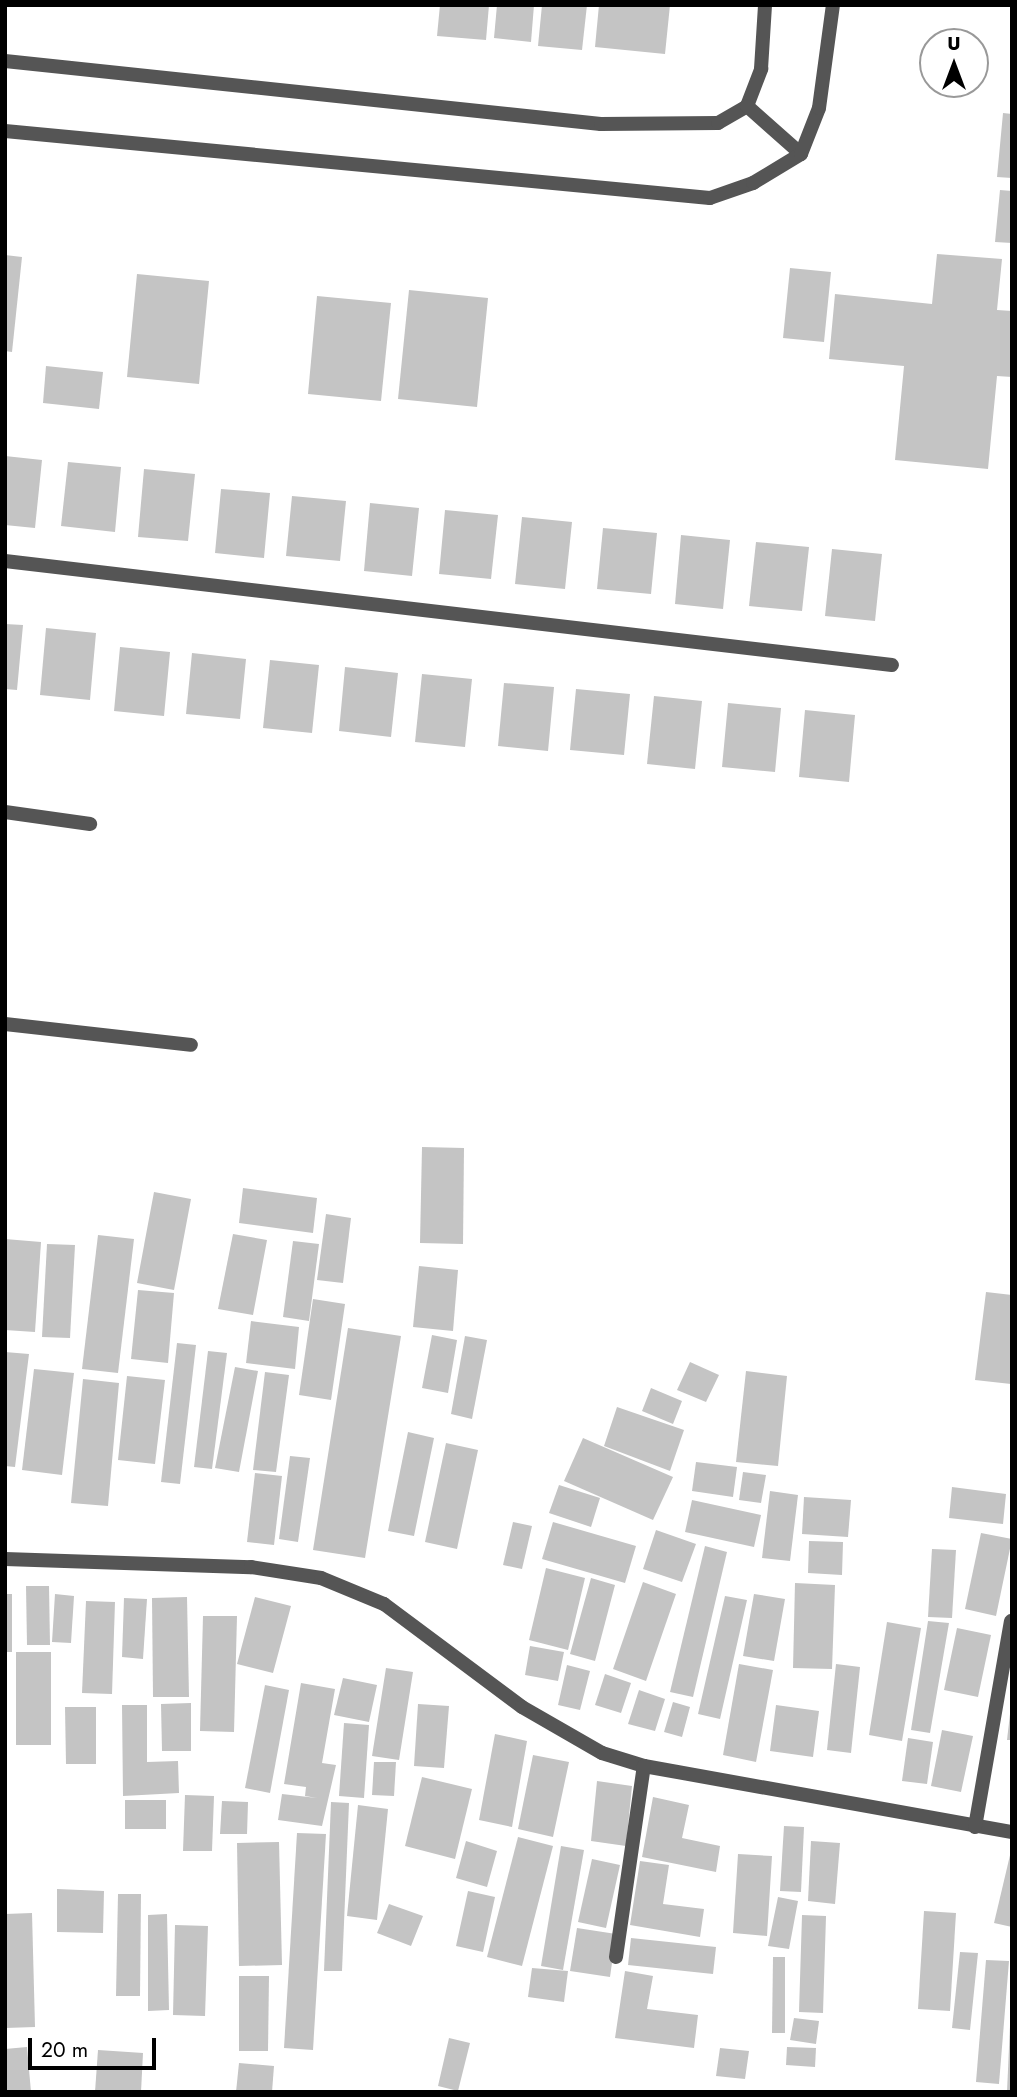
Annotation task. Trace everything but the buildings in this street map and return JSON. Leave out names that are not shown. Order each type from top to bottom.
[{"type":"street","points":[[5,61],[601,124],[718,123],[747,106],[761,69],[765,5]]},
{"type":"street","points":[[5,131],[710,198],[753,183],[801,154],[819,108],[833,5]]},
{"type":"street","points":[[747,106],[801,154]]},
{"type":"street","points":[[5,561],[892,665]]},
{"type":"street","points":[[5,812],[90,824]]},
{"type":"street","points":[[5,1024],[191,1045]]},
{"type":"street","points":[[5,1559],[251,1567],[349,1587],[384,1604],[558,1731],[644,1766],[1012,1832]]},
{"type":"street","points":[[975,1827],[1011,1621]]},
{"type":"street","points":[[616,1956],[644,1766]]}]
